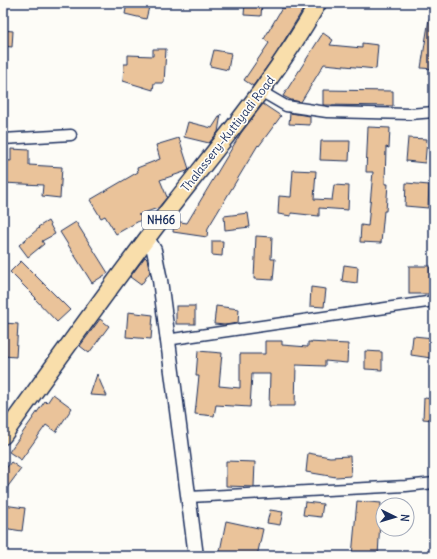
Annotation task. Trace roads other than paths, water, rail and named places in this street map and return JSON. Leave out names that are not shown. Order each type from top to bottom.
[{"type":"main road","name":"Thalassery-Kuttiyadi Road","points":[[3,436],[147,238],[262,92],[299,38],[318,3]]},
{"type":"main road","points":[[147,238],[154,250],[157,263],[166,340],[196,556]]},
{"type":"street","points":[[262,92],[286,106],[327,112],[410,114],[434,112]]},
{"type":"street","points":[[3,139],[71,135]]},
{"type":"street","points":[[166,340],[434,301]]},
{"type":"street","points":[[189,497],[406,486],[434,483]]}]
